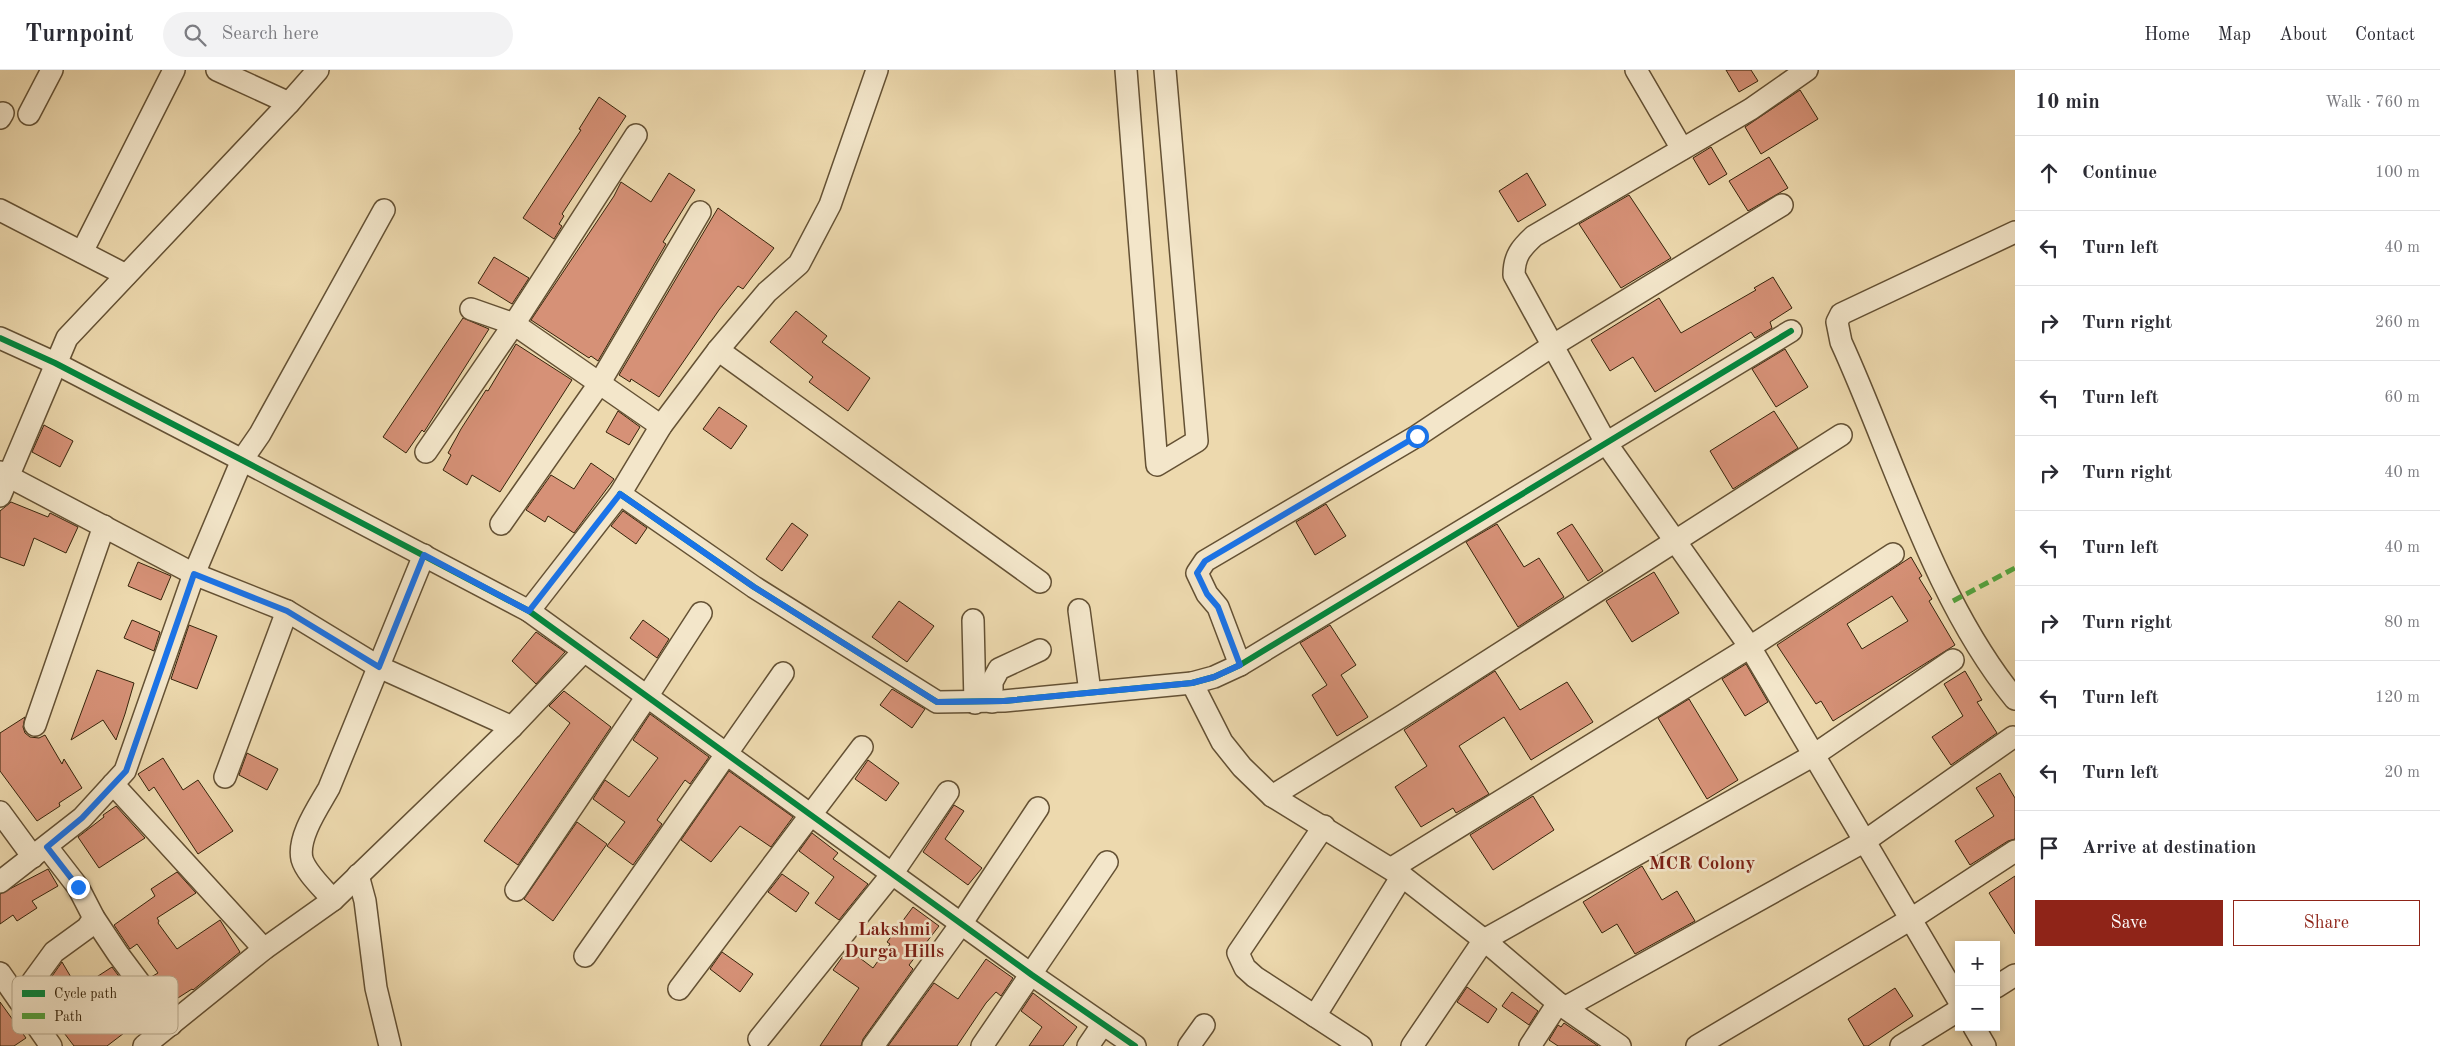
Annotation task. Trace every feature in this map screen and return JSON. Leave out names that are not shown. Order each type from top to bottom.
[{"type":"street","points":[[29,114],[52,70]]},
{"type":"street","points":[[82,252],[174,70]]},
{"type":"street","points":[[217,70],[289,103]]},
{"type":"street","points":[[0,496],[4,474],[67,338],[318,70]]},
{"type":"street","points":[[529,611],[620,494],[661,426],[718,350],[767,292],[799,264],[830,205],[877,70]]},
{"type":"street","points":[[1126,70],[1157,465],[1198,442],[1166,70]]},
{"type":"street","points":[[1636,70],[1682,149]]},
{"type":"street","points":[[1807,70],[1751,109],[1534,236],[1520,248],[1514,261],[1514,275],[1606,443],[1677,540],[1750,647],[1955,994]]},
{"type":"street","points":[[426,452],[514,324],[636,135]]},
{"type":"street","points":[[1240,665],[1218,607],[1207,594],[1197,573],[1205,561],[1417,436],[1552,346],[1782,205]]},
{"type":"street","points":[[0,210],[126,275]]},
{"type":"street","points":[[0,882],[82,818],[126,771],[194,574],[242,460],[260,434],[384,210]]},
{"type":"street","points":[[501,524],[599,384],[700,212]]},
{"type":"street","points":[[2015,232],[1841,314],[1837,322],[1841,342],[1952,601],[1993,670],[2015,698]]},
{"type":"street","points":[[471,309],[514,324],[661,426]]},
{"type":"street","points":[[620,494],[754,587],[937,702],[983,702],[1192,683],[1214,677],[1240,665],[1790,331]]},
{"type":"street","points":[[0,338],[55,363],[529,611],[648,695],[1032,975],[1135,1046]]},
{"type":"street","points":[[718,350],[1040,582]]},
{"type":"street","points":[[1272,796],[1411,711],[1841,435]]},
{"type":"street","points":[[4,474],[194,574],[287,611],[379,667],[512,727]]},
{"type":"street","points":[[35,725],[104,526]]},
{"type":"street","points":[[1315,1016],[1397,872],[1892,554]]},
{"type":"street","points":[[333,900],[302,860],[302,846],[309,823],[329,788],[424,555]]},
{"type":"street","points":[[1079,610],[1090,692]]},
{"type":"street","points":[[225,777],[287,611]]},
{"type":"street","points":[[516,890],[701,613]]},
{"type":"street","points":[[973,620],[983,702]]},
{"type":"street","points":[[178,1019],[264,949],[333,900],[512,727],[584,650]]},
{"type":"street","points":[[983,702],[999,669],[1040,650]]},
{"type":"street","points":[[1412,1046],[1484,940],[1814,754],[1953,660]]},
{"type":"street","points":[[585,956],[783,672]]},
{"type":"street","points":[[1192,683],[1222,742],[1242,767],[1272,796],[1397,872],[1484,940],[1562,1005],[1620,1046]]},
{"type":"street","points":[[1530,1046],[1562,1005],[1864,841],[2013,737]]},
{"type":"street","points":[[679,989],[862,747]]},
{"type":"street","points":[[113,784],[264,949]]},
{"type":"street","points":[[759,1039],[892,874],[948,792]]},
{"type":"street","points":[[873,1046],[961,924],[1038,808]]},
{"type":"street","points":[[0,812],[78,887],[94,918],[134,976]]},
{"type":"street","points":[[1324,826],[1238,953],[1245,968],[1255,977],[1361,1046]]},
{"type":"street","points":[[1697,1046],[1911,919],[2015,851]]},
{"type":"street","points":[[982,1046],[1107,862]]},
{"type":"street","points":[[358,875],[366,901],[376,988],[390,1046]]},
{"type":"street","points":[[36,976],[54,952],[87,928],[94,918]]},
{"type":"street","points":[[0,973],[12,990]]},
{"type":"street","points":[[2000,983],[2015,974]]},
{"type":"street","points":[[1901,1046],[1955,1012]]},
{"type":"street","points":[[1088,1046],[1103,1024]]},
{"type":"street","points":[[1189,1046],[1204,1025]]},
{"type":"street","points":[[1976,1031],[1985,1046]]},
{"type":"street","points":[[43,1034],[51,1046]]},
{"type":"street","points":[[144,1046],[159,1034]]},
{"type":"building","points":[[1726,70],[1751,70],[1758,81],[1739,92]]},
{"type":"building","points":[[1800,90],[1818,119],[1761,154],[1745,127]]},
{"type":"building","points":[[599,97],[626,116],[562,214],[564,216],[559,224],[562,226],[554,239],[523,218],[581,130],[579,129]]},
{"type":"building","points":[[1711,147],[1727,174],[1709,185],[1693,158]]},
{"type":"building","points":[[1769,157],[1788,188],[1748,211],[1729,181]]},
{"type":"building","points":[[669,173],[695,190],[663,242],[666,244],[598,361],[591,356],[589,358],[531,320],[614,196],[621,182],[651,202]]},
{"type":"building","points":[[1527,173],[1546,205],[1518,222],[1499,191]]},
{"type":"building","points":[[1629,195],[1671,258],[1621,288],[1579,224]]},
{"type":"building","points":[[718,208],[774,248],[743,289],[738,286],[719,310],[659,397],[631,379],[630,382],[619,375]]},
{"type":"building","points":[[494,257],[529,278],[512,304],[478,283]]},
{"type":"building","points":[[1773,277],[1792,308],[1770,322],[1772,328],[1755,338],[1751,332],[1655,392],[1633,357],[1610,371],[1591,340],[1659,298],[1681,333],[1756,290],[1754,288]]},
{"type":"building","points":[[796,311],[827,336],[822,342],[870,378],[848,411],[809,382],[813,377],[770,342]]},
{"type":"building","points":[[463,318],[489,329],[424,432],[422,430],[406,453],[383,437]]},
{"type":"building","points":[[516,344],[572,380],[500,492],[472,475],[467,485],[443,470],[451,455],[448,453],[461,429],[486,390],[488,391]]},
{"type":"building","points":[[1785,349],[1808,387],[1776,407],[1752,369]]},
{"type":"building","points":[[719,407],[747,426],[731,449],[703,429]]},
{"type":"building","points":[[618,411],[640,427],[629,445],[606,432]]},
{"type":"building","points":[[1774,411],[1798,448],[1733,489],[1710,451]]},
{"type":"building","points":[[44,425],[73,441],[60,467],[32,452]]},
{"type":"building","points":[[591,463],[614,479],[574,533],[548,516],[545,522],[526,510],[551,475],[574,489]]},
{"type":"building","points":[[11,502],[48,517],[50,513],[78,527],[66,553],[34,538],[24,566],[0,557],[0,511]]},
{"type":"building","points":[[1326,504],[1346,536],[1315,555],[1296,522]]},
{"type":"building","points":[[623,511],[647,528],[636,544],[611,526]]},
{"type":"building","points":[[792,523],[808,535],[782,571],[766,559]]},
{"type":"building","points":[[1497,524],[1524,567],[1539,558],[1564,597],[1518,627],[1466,542]]},
{"type":"building","points":[[1572,524],[1603,571],[1588,581],[1557,533]]},
{"type":"building","points":[[1911,557],[1922,576],[1919,578],[1932,599],[1929,601],[1955,645],[1833,721],[1821,701],[1816,704],[1777,645]],"holes":[[[1892,596],[1908,621],[1862,649],[1847,624]]]},
{"type":"building","points":[[138,562],[171,576],[161,600],[128,586]]},
{"type":"building","points":[[1654,572],[1679,613],[1632,642],[1606,601]]},
{"type":"building","points":[[899,601],[934,626],[907,662],[872,637]]},
{"type":"building","points":[[132,620],[160,632],[154,651],[124,638]]},
{"type":"building","points":[[643,620],[669,639],[657,658],[630,638]]},
{"type":"building","points":[[189,625],[217,636],[197,689],[171,679]]},
{"type":"building","points":[[1330,625],[1356,665],[1341,675],[1368,717],[1337,736],[1312,695],[1327,685],[1300,643]]},
{"type":"building","points":[[536,632],[565,652],[536,684],[512,661]]},
{"type":"building","points":[[1746,664],[1768,702],[1745,716],[1722,679]]},
{"type":"building","points":[[97,670],[134,683],[116,740],[103,720],[71,740]]},
{"type":"building","points":[[1495,671],[1520,710],[1567,682],[1593,722],[1531,760],[1504,717],[1459,746],[1489,794],[1456,813],[1453,808],[1421,827],[1395,787],[1427,766],[1404,730]]},
{"type":"building","points":[[1965,671],[1982,700],[1977,702],[1997,733],[1951,765],[1932,737],[1963,716],[1944,684]]},
{"type":"building","points":[[892,689],[925,709],[912,728],[880,705]]},
{"type":"building","points":[[564,691],[611,727],[518,865],[484,841],[570,723],[549,706]]},
{"type":"building","points":[[1689,699],[1738,780],[1707,799],[1658,718]]},
{"type":"building","points":[[650,714],[709,757],[690,784],[685,780],[657,820],[662,824],[633,865],[607,846],[625,822],[593,799],[605,780],[629,797],[658,758],[633,740]]},
{"type":"building","points":[[25,717],[23,727],[25,733],[30,737],[39,738],[45,735],[62,764],[64,759],[82,788],[59,803],[60,806],[37,821],[0,771],[0,733]]},
{"type":"building","points":[[247,753],[278,769],[267,790],[239,775]]},
{"type":"building","points":[[163,758],[183,790],[198,780],[233,831],[198,854],[154,787],[149,791],[138,774]]},
{"type":"building","points":[[868,760],[899,783],[886,801],[855,779]]},
{"type":"building","points":[[729,771],[793,817],[771,847],[740,826],[711,862],[681,840]]},
{"type":"building","points":[[2000,773],[2015,798],[2015,839],[2008,841],[1970,865],[1955,841],[1994,816],[1976,788]]},
{"type":"building","points":[[1533,796],[1554,830],[1493,870],[1470,835]]},
{"type":"building","points":[[954,805],[964,811],[945,839],[982,868],[968,885],[923,852]]},
{"type":"building","points":[[116,806],[145,838],[99,868],[78,837]]},
{"type":"building","points":[[577,822],[607,844],[553,921],[524,899]]},
{"type":"building","points":[[812,833],[838,853],[833,859],[868,884],[839,920],[815,903],[834,877],[799,851]]},
{"type":"building","points":[[1642,866],[1662,900],[1677,891],[1695,921],[1635,954],[1617,924],[1602,933],[1583,902]]},
{"type":"building","points":[[48,869],[58,886],[32,901],[37,908],[17,921],[13,915],[0,924],[0,894]]},
{"type":"building","points":[[177,872],[196,893],[157,918],[158,923],[177,949],[220,920],[240,952],[193,990],[178,998],[178,976],[153,976],[158,973],[137,944],[130,949],[114,925],[155,896],[151,889]]},
{"type":"building","points":[[782,874],[809,893],[796,912],[768,892]]},
{"type":"building","points":[[2015,876],[2015,934],[1989,893]]},
{"type":"building","points":[[913,907],[939,926],[909,965],[913,969],[863,1039],[861,1046],[820,1046],[859,988],[833,970],[848,949],[873,968],[890,944],[887,942]]},
{"type":"building","points":[[722,952],[753,974],[740,992],[710,969]]},
{"type":"building","points":[[986,959],[1013,978],[1001,996],[996,992],[986,1003],[957,1046],[888,1046],[934,983],[958,999]]},
{"type":"building","points":[[62,962],[70,976],[52,976]]},
{"type":"building","points":[[112,967],[119,976],[98,976]]},
{"type":"building","points":[[1467,987],[1497,1009],[1488,1023],[1457,1002]]},
{"type":"building","points":[[1895,988],[1913,1016],[1868,1046],[1864,1046],[1848,1019]]},
{"type":"building","points":[[1512,992],[1538,1011],[1529,1025],[1502,1006]]},
{"type":"building","points":[[1033,993],[1077,1027],[1063,1046],[1029,1046],[1042,1027],[1021,1011]]},
{"type":"building","points":[[0,1002],[12,1019],[12,1034],[23,1034],[26,1038],[14,1046],[0,1046]]},
{"type":"building","points":[[1564,1023],[1598,1046],[1558,1046],[1549,1040],[1558,1025],[1561,1027]]},
{"type":"building","points":[[65,1034],[123,1034],[107,1046],[74,1046]]},
{"type":"marked path","points":[[1953,601],[2015,568]]},
{"type":"cycle path","points":[[620,494],[754,587],[937,702],[1004,701],[1192,683],[1214,677],[1240,665],[1791,331]]},
{"type":"cycle path","points":[[0,338],[55,363],[529,611],[1032,975],[1135,1046]]},
{"type":"district","name":"MCR Colony","points":[[1702,864]]},
{"type":"district","name":"Lakshmi Durga Hills","points":[[894,941]]},
{"type":"route","points":[[78,887],[47,847],[82,818],[126,771],[194,574],[287,611],[379,667],[424,555],[529,611],[620,494],[754,587],[937,702],[1004,701],[1192,683],[1214,677],[1240,665],[1218,607],[1207,594],[1197,573],[1205,561],[1417,436]]}]
